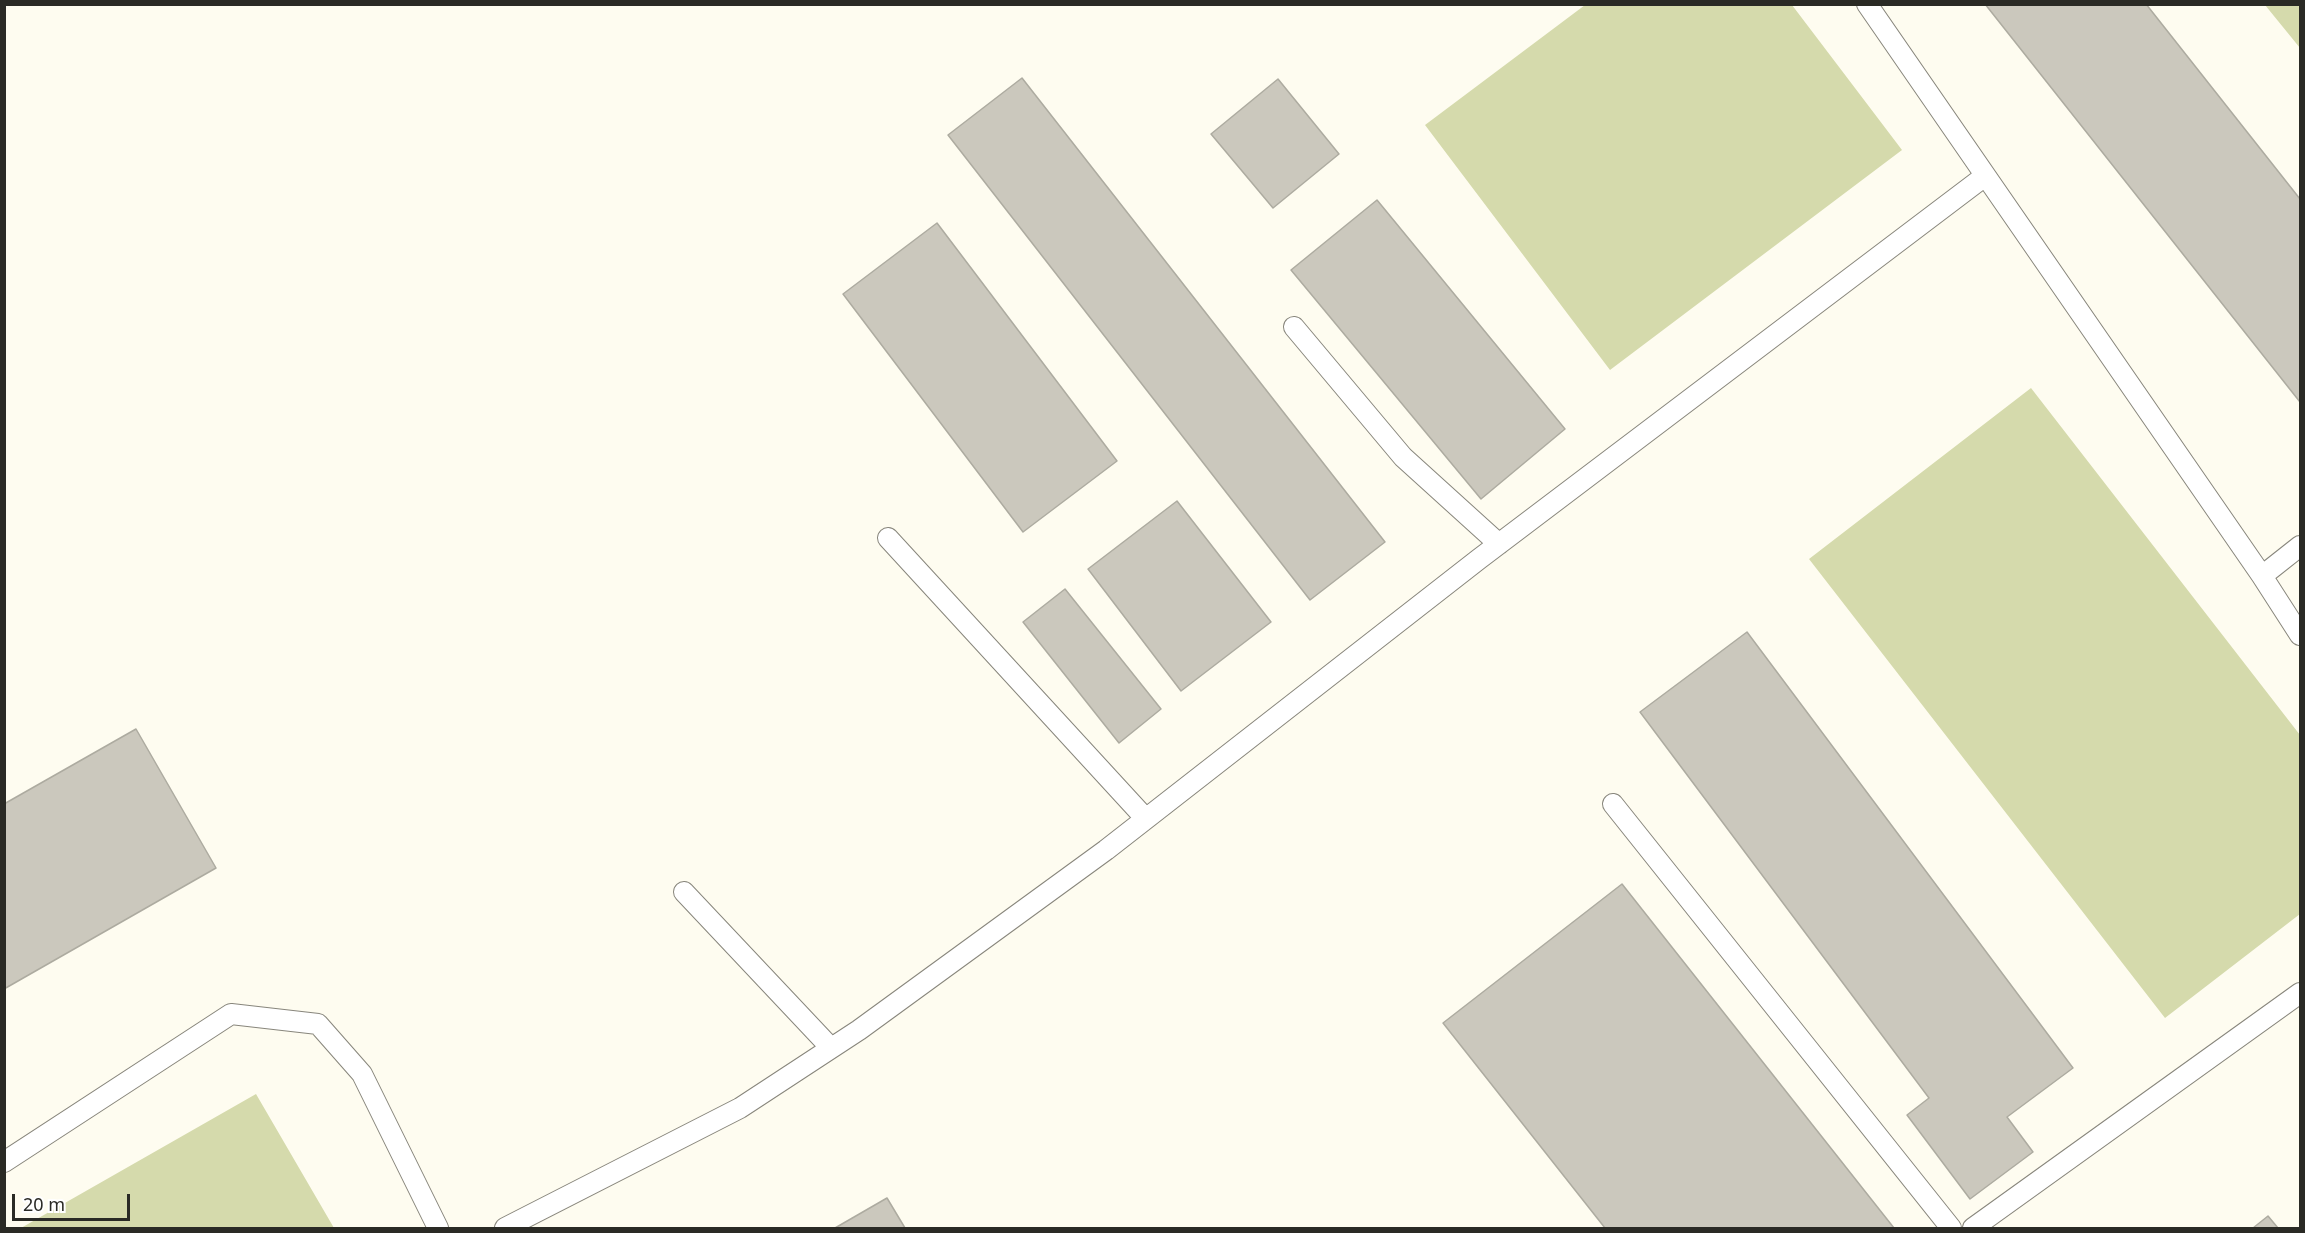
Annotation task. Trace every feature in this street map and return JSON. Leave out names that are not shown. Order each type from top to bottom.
[{"type":"lane","points":[[1867,4],[2301,635]]},
{"type":"lane","points":[[505,1228],[740,1108],[831,1048],[1087,864],[1499,544],[1985,176]]},
{"type":"lane","points":[[1294,327],[1403,457],[1499,544]]},
{"type":"lane","points":[[888,538],[1146,819]]},
{"type":"lane","points":[[2262,576],[2301,546]]},
{"type":"lane","points":[[1613,804],[1952,1228]]},
{"type":"lane","points":[[684,892],[831,1048]]},
{"type":"lane","points":[[1973,1228],[2301,993]]},
{"type":"lane","points":[[4,1162],[231,1014],[318,1024],[362,1074],[438,1228]]},
{"type":"green space","points":[[1585,5],[1792,5],[1902,150],[1610,370],[1425,125]]},
{"type":"green space","points":[[2265,5],[2300,5],[2300,48]]},
{"type":"green space","points":[[2031,388],[2300,735],[2300,914],[2165,1018],[1809,559]]},
{"type":"green space","points":[[256,1094],[334,1228],[21,1228]]},
{"type":"building","points":[[1985,4],[2146,4],[2300,199],[2300,402]]},
{"type":"building","points":[[1022,78],[1385,542],[1310,600],[948,135]]},
{"type":"building","points":[[1278,79],[1339,154],[1273,208],[1211,134]]},
{"type":"building","points":[[1377,200],[1565,429],[1481,499],[1291,270]]},
{"type":"building","points":[[937,223],[1117,461],[1023,532],[843,294]]},
{"type":"building","points":[[1177,501],[1271,622],[1181,691],[1088,569]]},
{"type":"building","points":[[1065,589],[1161,709],[1119,743],[1023,622]]},
{"type":"building","points":[[1747,632],[2073,1068],[2007,1117],[2033,1152],[1970,1199],[1907,1115],[1929,1098],[1640,712]]},
{"type":"building","points":[[136,729],[216,868],[4,989],[4,804]]},
{"type":"building","points":[[1622,884],[1894,1228],[1605,1228],[1443,1023]]},
{"type":"building","points":[[887,1198],[905,1228],[835,1228]]},
{"type":"building","points":[[2268,1216],[2278,1228],[2253,1228]]}]
